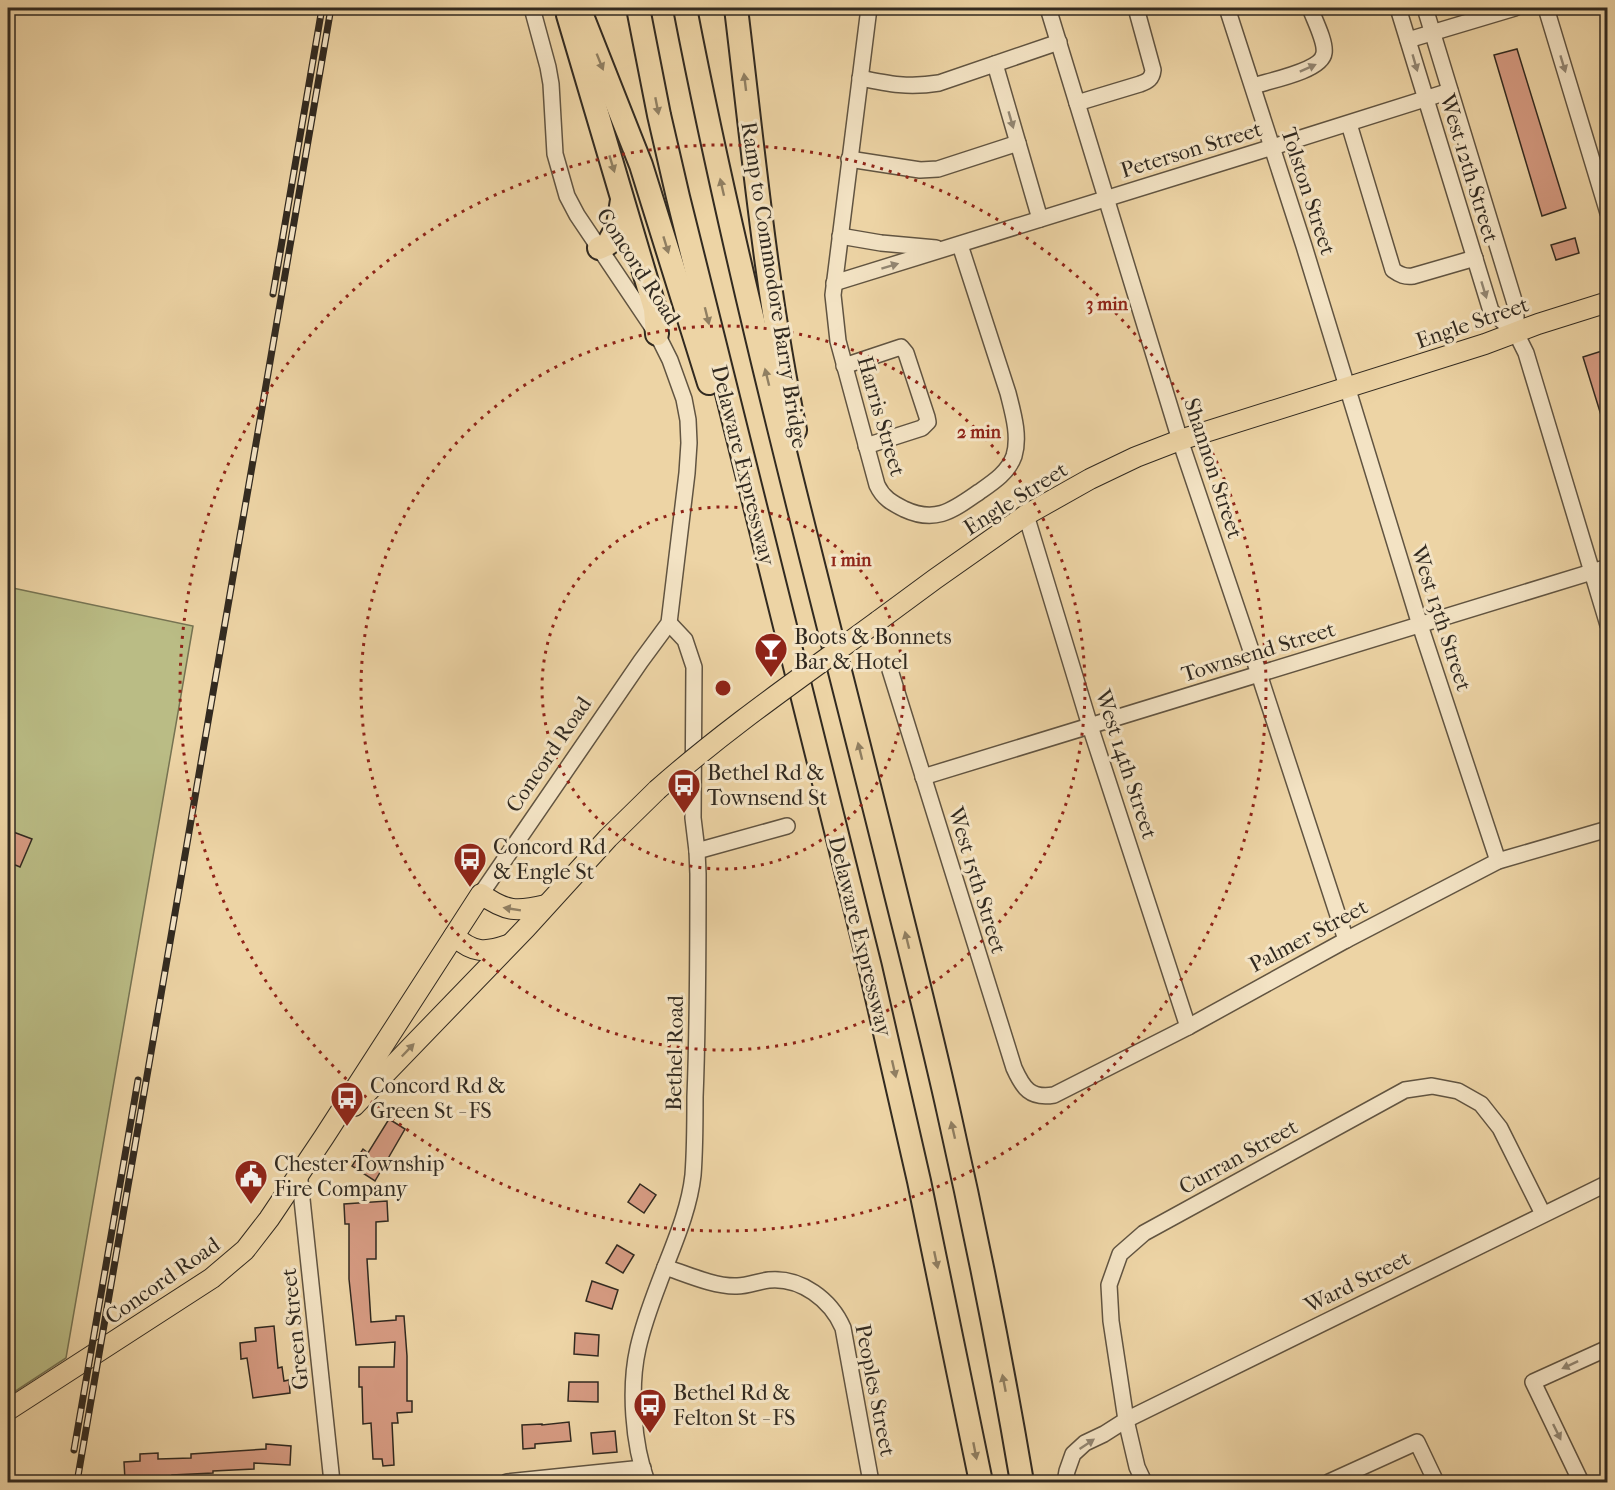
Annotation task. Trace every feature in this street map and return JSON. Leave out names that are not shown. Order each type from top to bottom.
[{"type":"highway","points":[[566,8],[655,309],[657,334]]},
{"type":"highway","points":[[579,8],[641,165],[712,394],[756,566],[810,727]]},
{"type":"highway","name":"Delaware Expressway","points":[[638,8],[659,116],[678,197],[870,967],[907,1126],[981,1482]]},
{"type":"highway","name":"Delaware Expressway","points":[[685,8],[705,114],[741,273],[948,1105],[984,1279],[1022,1482]]},
{"type":"highway","name":"Ramp to Commodore Barry Bridge","points":[[736,8],[768,268],[784,377],[806,482],[822,597]]},
{"type":"highway","points":[[599,248],[608,244],[618,225],[622,199]]},
{"type":"main road","name":"Engle Street","points":[[324,1137],[526,928],[608,837],[657,790],[739,722],[1026,515],[1090,479],[1136,457],[1180,440],[1485,344],[1608,302]]},
{"type":"main road","points":[[482,894],[509,910],[526,910],[546,905]]},
{"type":"main road","name":"Concord Road","points":[[8,1410],[212,1278],[245,1250],[324,1137],[482,894]]},
{"type":"main road","points":[[454,936],[469,947],[485,951],[508,945]]},
{"type":"street","name":"Concord Road","points":[[482,894],[634,670],[669,623],[689,443],[688,420],[682,391],[670,360],[657,334],[567,196],[555,154],[550,76],[531,8]]},
{"type":"street","name":"Harris Street","points":[[869,8],[833,295],[838,341],[877,485],[887,500],[924,516],[937,516],[960,505],[998,478],[1013,458],[1016,447],[1014,417],[1008,393],[953,247]]},
{"type":"street","name":"Shannon Street","points":[[1048,8],[1180,440],[1346,939]]},
{"type":"street","points":[[1077,103],[1140,84],[1148,81],[1152,76],[1153,70],[1136,8]]},
{"type":"street","name":"Tolston Street","points":[[1227,8],[1347,388]]},
{"type":"street","points":[[1252,86],[1298,73],[1314,67],[1321,61],[1324,55],[1324,45],[1310,8]]},
{"type":"street","name":"West 12th Street","points":[[1398,8],[1491,311],[1516,333],[1526,353],[1608,626]]},
{"type":"street","name":"West 12th Street","points":[[1425,8],[1516,307],[1516,333]]},
{"type":"street","points":[[1408,40],[1515,8]]},
{"type":"street","points":[[1546,8],[1608,213]]},
{"type":"street","points":[[860,78],[902,86],[924,86],[1059,42]]},
{"type":"street","points":[[994,64],[1040,219]]},
{"type":"street","name":"Peterson Street","points":[[834,283],[1450,91]]},
{"type":"street","points":[[1349,123],[1393,270],[1407,277],[1475,258]]},
{"type":"street","points":[[849,159],[920,170],[938,169],[1018,143]]},
{"type":"street","name":"Peterson Street","points":[[840,236],[881,243],[953,247]]},
{"type":"street","points":[[844,366],[898,347],[904,349],[927,417],[928,422],[922,428],[866,446]]},
{"type":"street","name":"West 13th Street","points":[[1347,388],[1420,625],[1498,861]]},
{"type":"street","name":"West 14th Street","points":[[1026,515],[1090,726],[1188,1027]]},
{"type":"street","name":"Townsend Street","points":[[922,777],[1608,567]]},
{"type":"street","name":"Bethel Road","points":[[645,1475],[638,1445],[634,1406],[638,1349],[646,1317],[684,1217],[693,1175],[698,964],[697,850],[693,818],[694,667],[685,640],[669,623]]},
{"type":"street","name":"West 15th Street","points":[[890,670],[1014,1068],[1024,1088],[1036,1095]]},
{"type":"street","points":[[697,850],[787,826]]},
{"type":"street","name":"Palmer Street","points":[[1036,1095],[1054,1095],[1188,1027],[1346,939],[1498,861],[1608,829]]},
{"type":"street","name":"Curran Street","points":[[1144,1482],[1137,1467],[1126,1420],[1111,1322],[1109,1285],[1120,1254],[1144,1233],[1405,1090],[1432,1086],[1458,1091],[1481,1104],[1500,1128],[1543,1214]]},
{"type":"street","name":"Green Street","points":[[299,1171],[332,1482]]},
{"type":"street","name":"Ward Street","points":[[1065,1482],[1073,1454],[1085,1443],[1126,1420],[1608,1182]]},
{"type":"street","name":"Peoples Street","points":[[665,1267],[711,1282],[737,1286],[768,1280],[792,1282],[804,1287],[832,1308],[843,1328],[871,1482]]},
{"type":"street","points":[[1581,1482],[1533,1382],[1608,1348]]},
{"type":"street","points":[[1329,1482],[1417,1442],[1436,1482]]},
{"type":"street","points":[[507,1482],[645,1475]]},
{"type":"green space","points":[[8,587],[193,626],[66,1358],[8,1396]]},
{"type":"building","points":[[1517,49],[1566,208],[1542,216],[1494,55]]},
{"type":"building","points":[[1575,238],[1579,253],[1556,260],[1551,245]]},
{"type":"building","points":[[1608,349],[1608,428],[1605,428],[1583,357]]},
{"type":"building","points":[[8,830],[32,839],[20,867],[8,862]]},
{"type":"building","points":[[389,1119],[405,1129],[375,1181],[352,1166],[363,1149],[368,1153]]},
{"type":"building","points":[[640,1184],[656,1195],[644,1213],[628,1202]]},
{"type":"building","points":[[387,1201],[388,1221],[376,1222],[376,1259],[367,1259],[371,1322],[396,1320],[396,1316],[404,1316],[407,1401],[412,1401],[412,1412],[397,1413],[398,1423],[392,1423],[394,1465],[383,1466],[382,1459],[373,1459],[371,1423],[363,1424],[359,1367],[394,1367],[395,1342],[356,1345],[349,1279],[349,1224],[345,1224],[344,1204]]},
{"type":"building","points":[[617,1245],[634,1255],[623,1273],[606,1263]]},
{"type":"building","points":[[592,1281],[618,1290],[612,1309],[586,1301]]},
{"type":"building","points":[[274,1326],[278,1368],[282,1367],[284,1381],[289,1380],[290,1393],[253,1398],[247,1358],[241,1359],[240,1343],[256,1341],[255,1328]]},
{"type":"building","points":[[575,1333],[599,1335],[598,1356],[574,1354]]},
{"type":"building","points":[[569,1382],[598,1382],[598,1402],[568,1401]]},
{"type":"building","points":[[569,1422],[571,1441],[535,1444],[535,1448],[523,1449],[522,1425]]},
{"type":"building","points":[[615,1431],[617,1452],[593,1454],[591,1433]]},
{"type":"building","points":[[266,1444],[291,1446],[290,1465],[254,1463],[254,1469],[172,1475],[172,1478],[125,1480],[124,1462],[140,1461],[140,1454],[158,1453],[158,1459],[191,1458],[191,1454],[266,1449]]},
{"type":"railway","points":[[273,294],[322,8]]},
{"type":"railway","points":[[77,1482],[331,8]]},
{"type":"railway","points":[[74,1450],[138,1080]]},
{"type":"place","name":"Boots & Bonnets Bar & Hotel","points":[[771,678]]},
{"type":"place","name":"Bethel Rd & Townsend St","points":[[684,814]]},
{"type":"place","name":"Concord Rd & Engle St","points":[[470,888]]},
{"type":"place","name":"Concord Rd & Green St - FS","points":[[347,1127]]},
{"type":"place","name":"Chester Township Fire Company","points":[[251,1205]]},
{"type":"place","name":"Bethel Rd & Felton St - FS","points":[[650,1434]]}]
